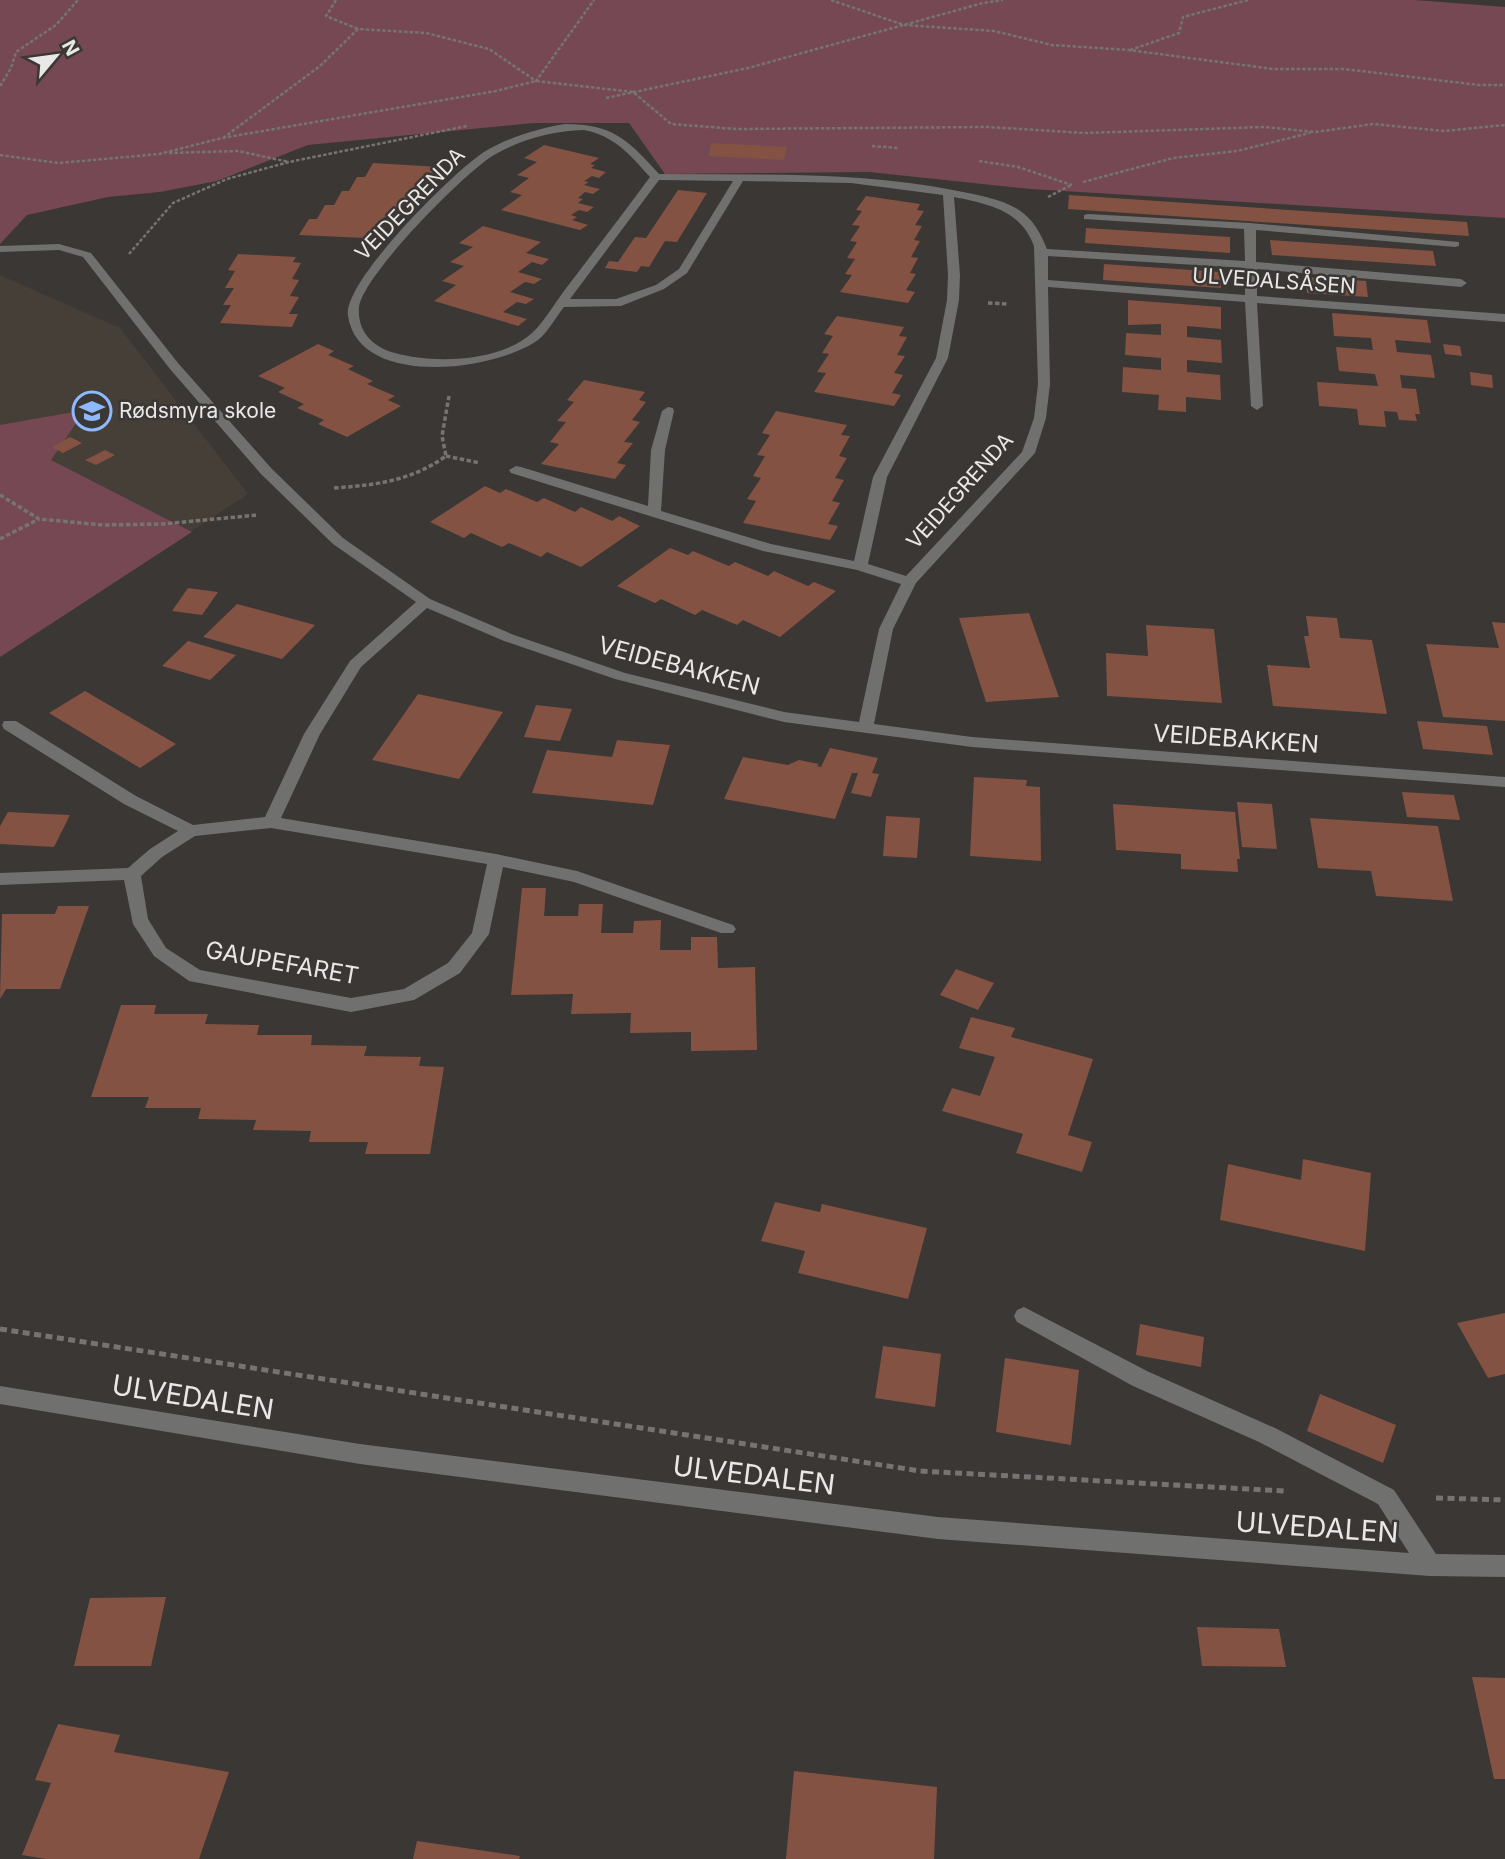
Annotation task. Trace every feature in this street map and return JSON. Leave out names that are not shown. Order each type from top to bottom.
[{"type":"street","name":"VEIDEGRENDA","points":[[572,127],[617,138],[656,177],[536,336],[512,351],[451,364],[426,364],[370,348],[357,330],[353,305],[368,276],[474,164],[519,138],[544,130],[572,127]]},
{"type":"street","points":[[656,177],[867,181],[948,192],[994,203],[1016,213],[1035,232],[1042,252],[1251,265],[1461,283]]},
{"type":"street","points":[[562,303],[617,303],[660,287],[683,271],[739,179]]},
{"type":"street","name":"VEIDEGRENDA","points":[[860,566],[880,477],[942,358],[953,300],[954,275],[948,192]]},
{"type":"street","points":[[1088,217],[1250,226],[1455,244]]},
{"type":"street","points":[[1250,226],[1257,406]]},
{"type":"street","name":"VEIDEBAKKEN","points":[[0,249],[59,247],[87,255],[174,366],[300,507],[338,541],[425,601],[509,638],[620,676],[784,717],[972,742],[1505,782]]},
{"type":"street","name":"VEIDEGRENDA","points":[[866,726],[886,629],[909,582],[928,558],[1028,453],[1040,418],[1044,384],[1042,252]]},
{"type":"street","name":"ULVEDALSÅSEN","points":[[1041,283],[1505,318]]},
{"type":"street","points":[[654,513],[658,450],[668,411]]},
{"type":"street","name":"VEIDEGRENDA","points":[[516,470],[768,548],[860,566],[909,582]]},
{"type":"street","points":[[271,822],[312,734],[355,664],[425,601]]},
{"type":"street","points":[[10,725],[130,800],[191,831]]},
{"type":"street","points":[[0,879],[132,874],[156,853],[191,831],[271,822],[496,860],[577,877],[727,929]]},
{"type":"street","name":"GAUPEFARET","points":[[132,874],[139,920],[160,952],[195,976],[351,1005],[408,995],[454,968],[480,934],[496,860]]},
{"type":"street","points":[[1024,1316],[1141,1379],[1267,1435],[1386,1497],[1430,1565]]},
{"type":"street","name":"ULVEDALEN","points":[[0,1395],[360,1454],[925,1526],[1430,1565],[1505,1566]]},
{"type":"path","points":[[0,86],[11,68],[16,52],[56,25],[78,0]]},
{"type":"path","points":[[336,0],[326,16],[358,29],[426,33],[489,49],[536,81]]},
{"type":"path","points":[[536,81],[594,0]]},
{"type":"path","points":[[831,0],[904,25],[994,31],[1052,45],[1129,50],[1273,69],[1344,69],[1479,85],[1505,85]]},
{"type":"path","points":[[1129,50],[1179,33],[1183,17],[1248,0]]},
{"type":"path","points":[[222,138],[320,65],[358,29]]},
{"type":"path","points":[[159,154],[222,138],[496,91],[536,81],[633,92],[671,124],[736,129],[988,127],[1085,133],[1264,127],[1315,132]]},
{"type":"path","points":[[1016,213],[1072,185],[1117,172],[1173,158],[1237,151],[1315,132],[1373,124],[1444,131],[1505,125]]},
{"type":"path","points":[[0,155],[59,163],[159,154],[238,151],[289,162]]},
{"type":"path","points":[[953,300],[1041,306]]},
{"type":"path","points":[[285,492],[397,483],[432,468],[446,456],[442,436],[453,376],[451,364]]},
{"type":"path","points":[[0,495],[39,519],[103,525],[162,524],[265,514],[300,507]]},
{"type":"path","points":[[0,539],[39,519]]},
{"type":"path","points":[[0,1329],[920,1471],[1290,1491]]},
{"type":"path","points":[[1386,1497],[1505,1500]]},
{"type":"shaded area","points":[[0,0],[1415,0],[1505,7],[1505,218],[1031,189],[869,172],[665,174],[629,123],[533,123],[308,145],[217,181],[160,192],[108,197],[27,215],[0,244]]},
{"type":"shaded area","name":"Rødsmyra skole","points":[[0,275],[120,328],[248,494],[0,657]]},
{"type":"shaded area","points":[[85,410],[51,460],[192,532],[0,657],[0,425]]},
{"type":"building","points":[[711,143],[787,147],[784,160],[708,156]]},
{"type":"building","points":[[544,145],[599,158],[590,164],[595,165],[591,168],[606,172],[599,178],[592,176],[584,181],[589,182],[584,185],[600,189],[593,194],[585,192],[578,198],[583,199],[578,203],[594,207],[587,212],[579,210],[571,215],[577,217],[572,220],[588,225],[580,230],[501,210],[522,195],[510,192],[529,178],[517,175],[537,162],[524,158]]},
{"type":"building","points":[[373,163],[441,167],[437,175],[430,175],[422,189],[415,188],[408,203],[400,202],[392,217],[384,217],[376,232],[368,231],[364,238],[299,235],[309,219],[317,219],[325,205],[334,205],[342,191],[349,191],[357,177],[365,177]]},
{"type":"building","points":[[678,190],[707,193],[677,242],[665,241],[649,267],[641,266],[637,272],[605,268],[609,261],[618,262],[635,237],[646,238]]},
{"type":"building","points":[[1069,195],[1467,222],[1469,236],[1068,209]]},
{"type":"building","points":[[866,196],[920,204],[917,210],[924,211],[915,225],[922,226],[914,240],[920,241],[911,257],[918,258],[910,273],[916,274],[906,290],[915,292],[908,303],[840,292],[852,275],[845,274],[855,259],[847,258],[857,242],[850,241],[860,226],[852,225],[862,211],[856,210]]},
{"type":"building","points":[[483,226],[541,242],[526,253],[549,259],[542,265],[532,262],[518,272],[542,279],[534,284],[525,282],[510,292],[534,299],[526,304],[517,302],[503,312],[527,319],[518,326],[434,301],[456,285],[442,281],[464,266],[450,262],[473,247],[459,243]]},
{"type":"building","points":[[1086,228],[1230,237],[1230,253],[1085,243]]},
{"type":"building","points":[[1270,240],[1433,251],[1436,266],[1272,255]]},
{"type":"building","points":[[238,254],[296,257],[293,262],[301,263],[292,279],[299,280],[290,296],[299,297],[289,314],[298,314],[292,327],[220,323],[231,305],[223,305],[234,288],[225,288],[235,271],[228,270]]},
{"type":"building","points":[[1104,264],[1220,272],[1221,288],[1103,280]]},
{"type":"building","points":[[1305,277],[1366,281],[1368,297],[1307,293]]},
{"type":"building","points":[[1128,300],[1221,307],[1221,329],[1187,326],[1187,337],[1221,340],[1222,363],[1187,360],[1187,372],[1220,375],[1221,400],[1186,397],[1186,412],[1158,410],[1159,395],[1122,392],[1123,367],[1161,370],[1161,358],[1125,355],[1126,333],[1161,335],[1161,324],[1128,325]]},
{"type":"building","points":[[1332,313],[1427,320],[1431,343],[1395,340],[1397,352],[1431,355],[1435,378],[1400,375],[1402,388],[1416,389],[1420,414],[1415,414],[1417,421],[1399,420],[1397,412],[1384,411],[1386,427],[1359,425],[1357,409],[1319,406],[1317,382],[1378,386],[1375,374],[1339,371],[1336,347],[1373,350],[1371,338],[1334,336]]},
{"type":"building","points":[[837,316],[904,327],[899,336],[907,337],[897,355],[905,356],[894,373],[903,375],[892,393],[901,395],[894,406],[814,392],[826,373],[817,372],[829,354],[822,353],[833,336],[824,334]]},
{"type":"building","points":[[318,344],[334,351],[328,355],[354,366],[348,369],[373,381],[367,384],[395,396],[388,400],[401,406],[347,437],[318,424],[324,420],[297,408],[304,404],[278,392],[285,388],[258,376]]},
{"type":"building","points":[[1443,344],[1460,346],[1462,356],[1445,354]]},
{"type":"building","points":[[1470,372],[1492,375],[1493,388],[1471,385]]},
{"type":"building","points":[[584,380],[645,392],[639,400],[646,402],[632,420],[640,422],[624,442],[633,443],[617,463],[626,465],[615,479],[541,464],[559,444],[550,442],[566,422],[557,421],[574,402],[567,400]]},
{"type":"building","points":[[776,411],[847,425],[841,435],[850,436],[839,456],[847,458],[835,478],[844,480],[832,501],[840,503],[828,524],[838,526],[830,540],[743,523],[756,501],[747,499],[761,478],[753,476],[765,456],[757,455],[770,435],[762,433]]},
{"type":"building","points":[[70,437],[82,443],[63,453],[52,447]]},
{"type":"building","points":[[105,450],[115,455],[96,465],[85,460]]},
{"type":"building","points":[[485,486],[500,493],[506,489],[537,502],[544,498],[575,512],[581,507],[612,521],[619,516],[640,526],[581,567],[547,552],[541,557],[509,543],[502,547],[471,533],[464,538],[430,522]]},
{"type":"building","points":[[670,548],[688,555],[693,551],[729,566],[735,562],[768,576],[774,571],[808,586],[814,582],[836,591],[780,637],[743,620],[737,625],[702,610],[695,615],[661,599],[655,603],[617,586]]},
{"type":"building","points":[[188,588],[218,592],[202,615],[172,611]]},
{"type":"building","points":[[237,604],[315,625],[282,659],[203,637]]},
{"type":"building","points":[[1029,613],[1059,697],[986,702],[959,618]]},
{"type":"building","points":[[1306,616],[1337,618],[1340,638],[1372,640],[1387,714],[1273,706],[1267,665],[1310,668],[1304,636],[1309,636]]},
{"type":"building","points":[[1492,622],[1505,623],[1505,721],[1443,717],[1426,644],[1499,648]]},
{"type":"building","points":[[1146,625],[1214,629],[1222,703],[1107,696],[1106,653],[1148,656]]},
{"type":"building","points":[[188,641],[236,655],[210,680],[162,666]]},
{"type":"building","points":[[85,691],[176,744],[140,768],[49,713]]},
{"type":"building","points":[[418,694],[503,712],[459,779],[372,760]]},
{"type":"building","points":[[536,705],[572,709],[560,741],[524,737]]},
{"type":"building","points":[[1417,721],[1487,726],[1493,755],[1423,749]]},
{"type":"building","points":[[617,740],[670,745],[653,805],[532,793],[547,750],[612,757]]},
{"type":"building","points":[[830,748],[878,758],[872,773],[879,774],[871,797],[851,793],[858,773],[852,773],[835,819],[724,799],[743,757],[788,765],[799,760],[819,764],[817,766],[821,767]]},
{"type":"building","points":[[974,777],[1027,780],[1026,786],[1040,787],[1041,861],[970,856]]},
{"type":"building","points":[[1402,792],[1454,795],[1460,820],[1407,817]]},
{"type":"building","points":[[1237,802],[1272,804],[1277,849],[1242,847]]},
{"type":"building","points":[[1113,804],[1235,812],[1240,859],[1237,859],[1238,872],[1181,869],[1181,854],[1116,850]]},
{"type":"building","points":[[8,812],[70,815],[54,847],[0,844],[0,826]]},
{"type":"building","points":[[886,816],[920,818],[917,858],[883,856]]},
{"type":"building","points":[[1310,818],[1438,826],[1453,901],[1376,896],[1371,871],[1318,868]]},
{"type":"building","points":[[522,888],[546,888],[544,916],[578,916],[579,904],[603,904],[601,933],[633,933],[634,921],[661,920],[660,950],[691,950],[691,937],[717,937],[718,968],[755,967],[757,1050],[691,1051],[691,1032],[630,1033],[631,1013],[571,1014],[573,994],[511,995]]},
{"type":"building","points":[[58,906],[89,906],[60,989],[6,989],[0,999],[2,914],[55,914]]},
{"type":"building","points":[[956,969],[994,983],[978,1010],[940,995]]},
{"type":"building","points":[[121,1005],[156,1005],[154,1014],[208,1014],[205,1024],[259,1025],[257,1035],[312,1035],[311,1045],[367,1046],[364,1056],[421,1057],[419,1066],[444,1067],[430,1154],[365,1154],[368,1142],[309,1142],[311,1131],[253,1130],[256,1120],[198,1119],[201,1108],[145,1108],[149,1097],[91,1097]]},
{"type":"building","points":[[971,1017],[1015,1028],[1011,1037],[1093,1059],[1068,1135],[1092,1142],[1082,1172],[1016,1153],[1023,1134],[942,1111],[952,1088],[980,1096],[995,1057],[959,1048]]},
{"type":"building","points":[[1303,1159],[1371,1173],[1365,1251],[1220,1220],[1228,1164],[1301,1180]]},
{"type":"building","points":[[775,1202],[820,1212],[822,1204],[927,1228],[908,1299],[798,1273],[805,1251],[761,1241]]},
{"type":"building","points":[[1505,1313],[1505,1374],[1488,1378],[1457,1323]]},
{"type":"building","points":[[1140,1324],[1204,1337],[1201,1367],[1136,1355]]},
{"type":"building","points":[[883,1346],[941,1354],[935,1407],[875,1398]]},
{"type":"building","points":[[1005,1358],[1079,1370],[1071,1445],[996,1432]]},
{"type":"building","points":[[1320,1394],[1396,1425],[1383,1463],[1307,1431]]},
{"type":"building","points":[[166,1597],[151,1666],[74,1666],[90,1598]]},
{"type":"building","points":[[1197,1627],[1279,1629],[1286,1667],[1202,1666]]},
{"type":"building","points":[[1472,1677],[1505,1678],[1505,1779],[1494,1779]]},
{"type":"building","points":[[58,1724],[120,1735],[114,1752],[229,1772],[199,1859],[46,1859],[22,1855],[51,1783],[35,1780]]},
{"type":"building","points":[[794,1771],[937,1787],[934,1859],[786,1859]]},
{"type":"building","points":[[417,1841],[520,1856],[519,1859],[413,1859]]},
{"type":"place","name":"Rødsmyra skole","points":[[92,411]]}]
